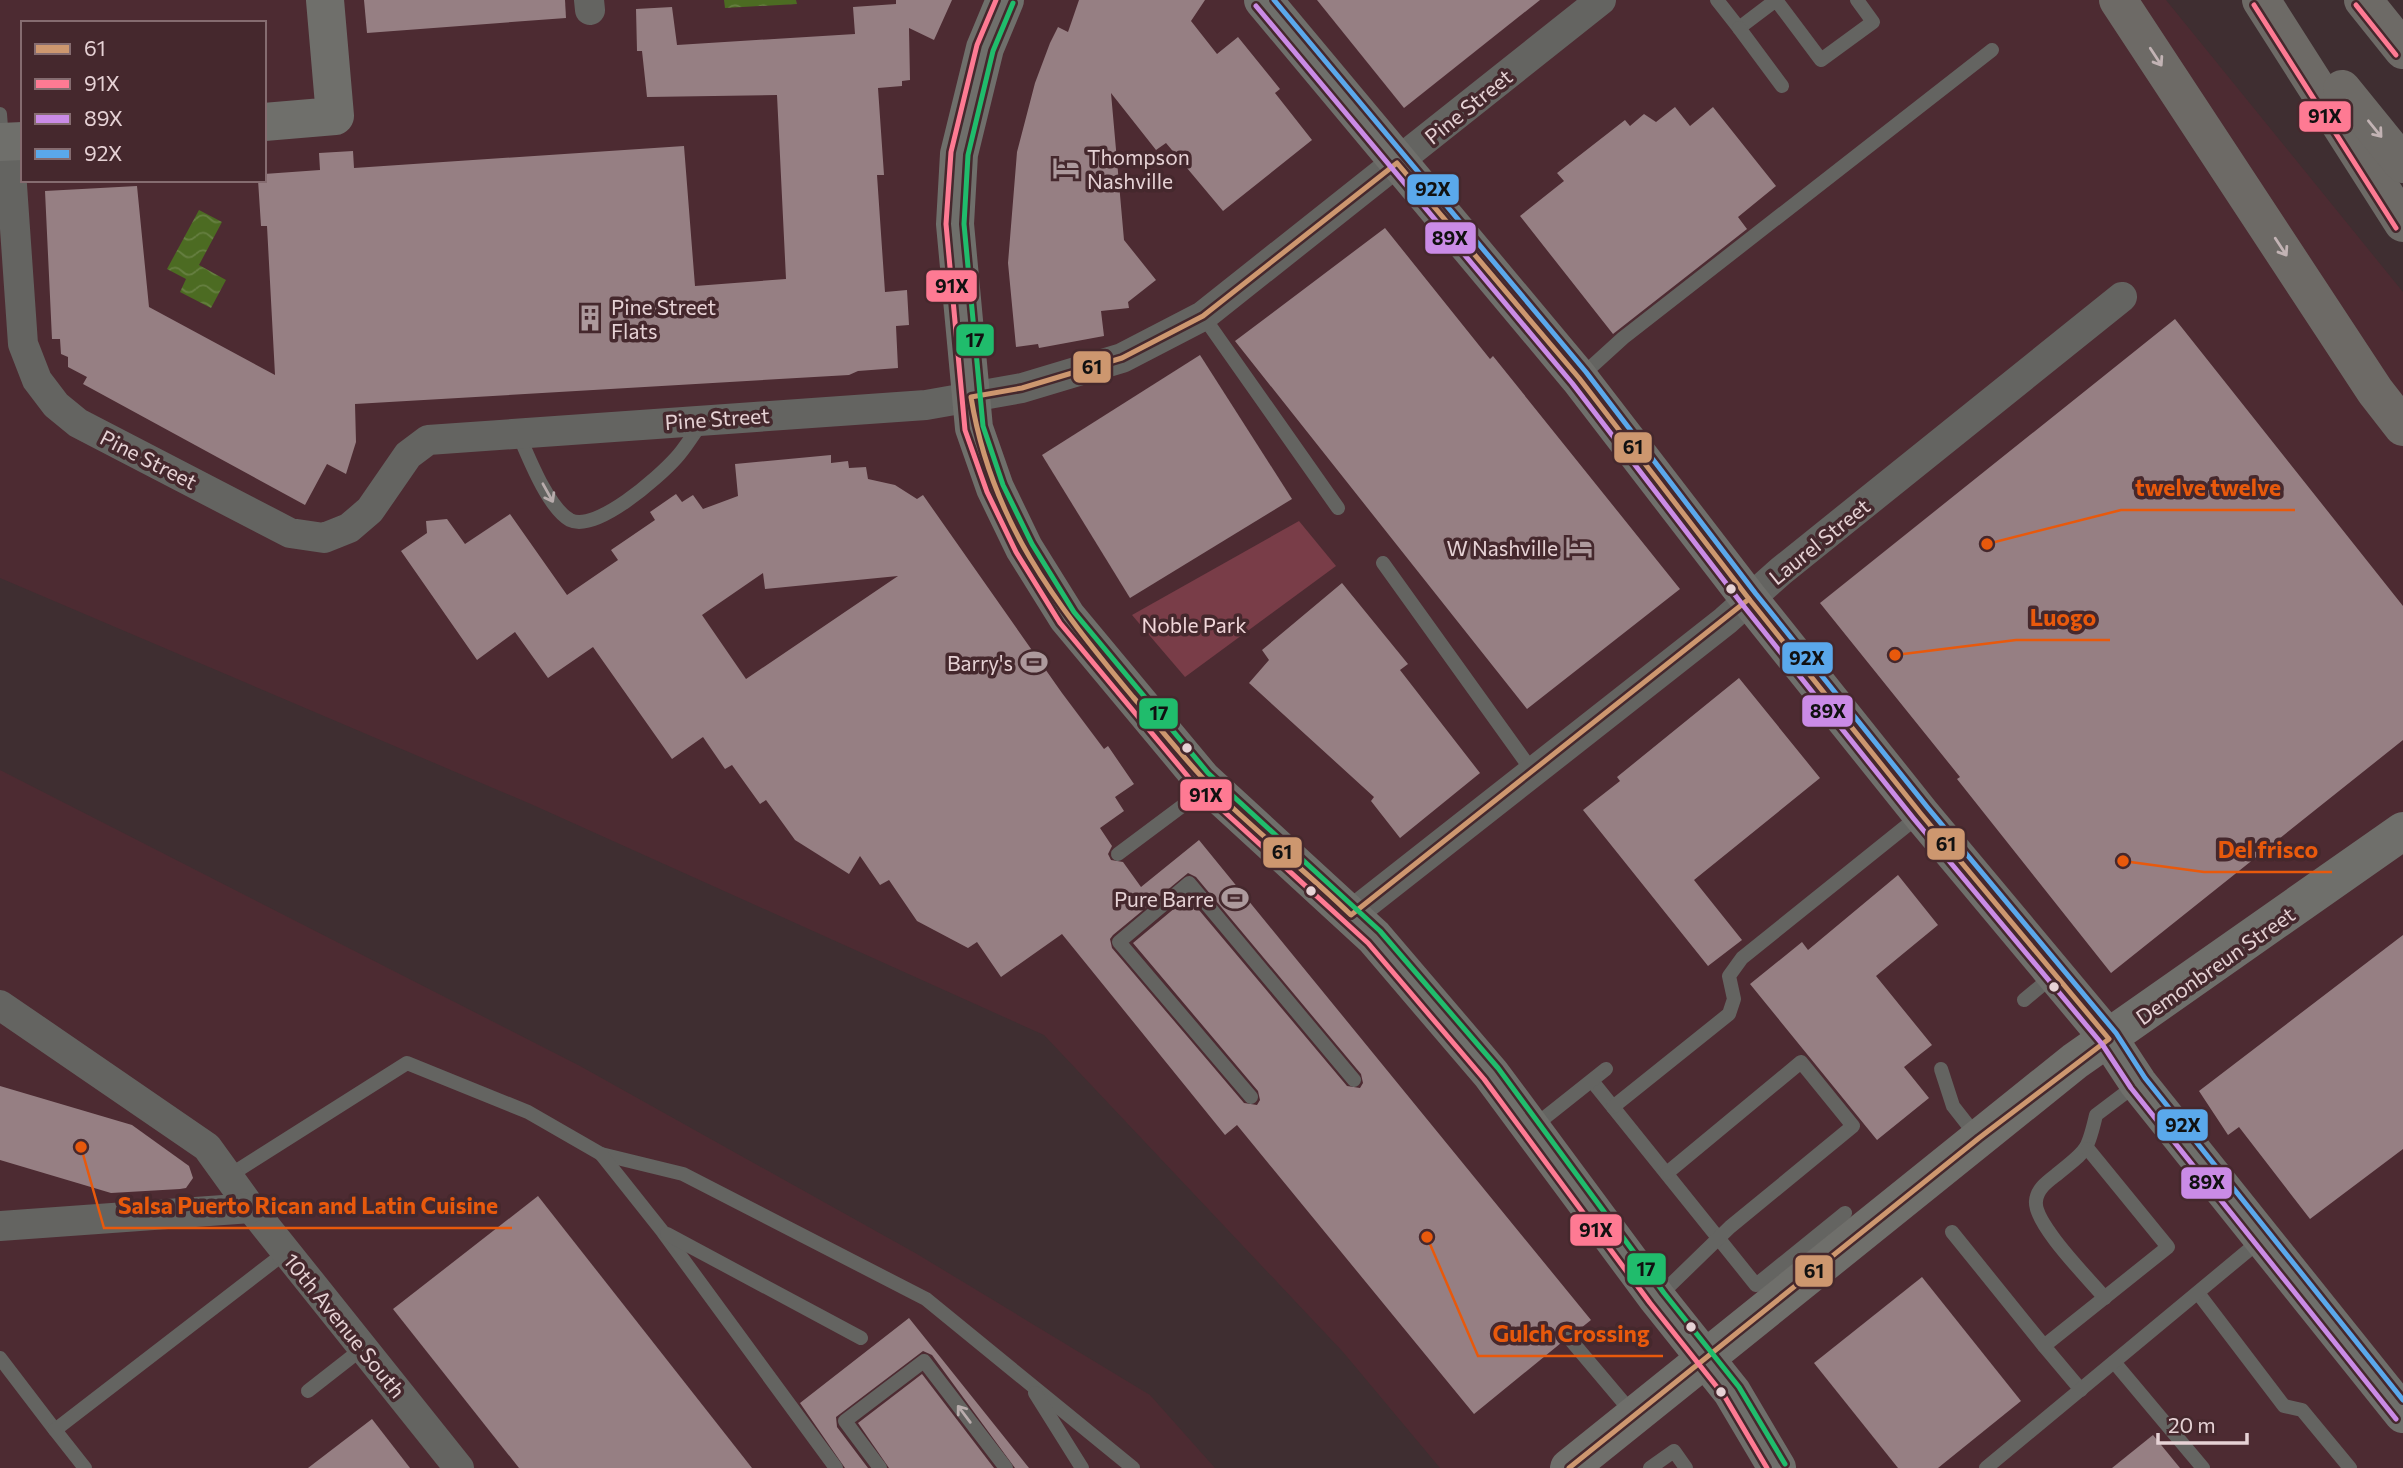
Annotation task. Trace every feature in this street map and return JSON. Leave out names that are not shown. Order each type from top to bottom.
[{"type":"highway","points":[[2118,0],[2375,391],[2403,427]]},
{"type":"highway","points":[[2261,0],[2403,223]]},
{"type":"highway","points":[[2270,0],[2403,164]]},
{"type":"highway","points":[[2363,0],[2403,50]]},
{"type":"main road","points":[[266,122],[335,116],[325,0]]},
{"type":"main road","points":[[1005,0],[985,48],[959,154],[955,224],[974,428],[995,488],[1031,559],[1067,617],[1210,785],[1351,915],[1484,1065],[1657,1298],[1732,1392],[1769,1465]]},
{"type":"main road","points":[[1263,0],[1579,378],[1749,599],[1921,814],[2109,1039],[2138,1083],[2403,1414]]},
{"type":"main road","name":"Demonbreun Street","points":[[1569,1468],[2075,1061],[2403,831]]},
{"type":"street","name":"Pine Street","points":[[7,136],[23,344],[37,380],[56,405],[78,423],[290,533],[324,538],[349,528],[370,510],[408,455],[428,440],[926,405],[1022,388],[1122,358],[1203,316],[1601,0]]},
{"type":"street","name":"Laurel Street","points":[[1351,915],[1749,599],[2122,297]]},
{"type":"street","name":"10th Avenue South","points":[[0,1005],[207,1147],[251,1208],[459,1468]]},
{"type":"street","points":[[0,1226],[251,1208]]},
{"type":"lane","points":[[1717,0],[1782,86]]},
{"type":"lane","points":[[1739,28],[1776,1],[1821,60],[1873,23],[1857,0]]},
{"type":"lane","points":[[1579,378],[1623,338],[1992,50]]},
{"type":"lane","points":[[1203,316],[1338,508]]},
{"type":"lane","points":[[517,432],[557,509],[571,521],[593,522],[636,493],[676,458],[705,419]]},
{"type":"lane","points":[[1383,563],[1533,772]]},
{"type":"lane","points":[[1118,854],[1210,785]]},
{"type":"lane","points":[[1613,1107],[1729,1014],[1734,999],[1729,976],[1742,958],[1921,814]]},
{"type":"lane","points":[[1251,1097],[1119,942],[1189,883],[1354,1080]]},
{"type":"lane","points":[[2024,1000],[2055,974]]},
{"type":"lane","points":[[1657,1298],[1719,1237],[1853,1126],[1801,1062],[1667,1173]]},
{"type":"lane","points":[[227,1177],[407,1063],[528,1112],[601,1154],[683,1174],[926,1299],[1133,1468]]},
{"type":"lane","points":[[1532,1128],[1606,1069]]},
{"type":"lane","points":[[1941,1069],[1953,1106],[1979,1138]]},
{"type":"lane","points":[[1592,1081],[1756,1285],[1845,1213]]},
{"type":"lane","points":[[2105,1298],[2044,1224],[2036,1207],[2040,1189],[2088,1149],[2096,1115],[2138,1083]]},
{"type":"lane","points":[[2045,1346],[2168,1247],[2088,1149]]},
{"type":"lane","points":[[601,1154],[663,1231],[836,1468]]},
{"type":"lane","points":[[663,1231],[861,1338]]},
{"type":"lane","points":[[1952,1232],[2081,1390]]},
{"type":"lane","points":[[1986,1468],[2263,1239]]},
{"type":"lane","points":[[55,1430],[286,1252]]},
{"type":"lane","points":[[2198,1293],[2284,1406],[2302,1410],[2350,1468]]},
{"type":"lane","points":[[1569,1338],[1634,1416]]},
{"type":"lane","points":[[308,1391],[363,1348]]},
{"type":"lane","points":[[0,1358],[85,1468]]},
{"type":"lane","points":[[880,1468],[845,1421],[924,1361],[1006,1468]]},
{"type":"lane","points":[[2114,1362],[2203,1468]]},
{"type":"lane","points":[[1028,1383],[1082,1468]]},
{"type":"lane","points":[[1650,1468],[1674,1451],[1686,1468]]},
{"type":"shaded area","points":[[0,0],[2166,0],[2403,292],[2403,1468],[1440,1468],[1343,1352],[1044,1035],[533,805],[0,578]]},
{"type":"shaded area","points":[[0,770],[580,1066],[917,1254],[1150,1395],[1215,1468],[0,1468]]},
{"type":"green space","name":"Noble Park","points":[[1299,521],[1336,566],[1185,677],[1132,615]]},
{"type":"water","points":[[724,0],[796,0],[797,4],[725,8]]},
{"type":"water","points":[[199,210],[222,222],[199,265],[226,280],[211,308],[180,292],[186,279],[167,269]]},
{"type":"building","points":[[364,0],[565,0],[566,18],[367,33]]},
{"type":"building","name":"Pine Street Flats","points":[[896,0],[952,0],[934,40],[909,28],[910,80],[902,81],[902,86],[878,88],[884,175],[877,175],[885,292],[907,290],[909,325],[896,326],[898,368],[858,371],[849,375],[355,404],[356,442],[346,474],[327,464],[305,505],[83,384],[87,377],[68,367],[68,357],[61,354],[60,339],[52,339],[45,191],[137,186],[149,307],[275,375],[267,226],[261,226],[258,182],[266,182],[266,174],[320,170],[319,153],[353,151],[354,168],[684,146],[695,286],[786,279],[777,95],[647,97],[642,51],[637,51],[636,9],[672,7],[677,45],[855,34],[853,7],[896,4]]},
{"type":"building","name":"Thompson Nashville","points":[[1079,0],[1205,0],[1191,21],[1217,54],[1238,37],[1280,89],[1275,93],[1312,140],[1223,211],[1166,143],[1156,150],[1111,93],[1124,240],[1156,280],[1128,302],[1129,308],[1101,311],[1104,336],[1039,348],[1038,344],[1016,347],[1008,263],[1017,152],[1035,83],[1050,43],[1058,27],[1068,32]]},
{"type":"building","points":[[1317,0],[1540,0],[1404,108]]},
{"type":"building","points":[[1675,107],[1690,126],[1713,107],[1776,186],[1738,217],[1747,229],[1613,334],[1520,216],[1564,181],[1557,173],[1625,120],[1630,126],[1644,114],[1656,122]]},
{"type":"building","points":[[1385,228],[1490,359],[1493,356],[1680,589],[1527,709],[1235,341]]},
{"type":"building","points":[[2175,319],[2403,606],[2403,740],[2111,973],[1957,779],[1960,777],[1820,603]]},
{"type":"building","points":[[1200,355],[1292,499],[1130,598],[1042,455]]},
{"type":"building","points":[[831,455],[831,463],[848,461],[849,468],[866,467],[868,479],[895,485],[917,499],[923,495],[1062,693],[1104,749],[1108,746],[1134,784],[1115,797],[1124,811],[1100,828],[1112,846],[1108,854],[1111,860],[1123,862],[1141,887],[1199,840],[1591,1320],[1576,1332],[1563,1330],[1560,1335],[1561,1343],[1474,1414],[1237,1125],[1225,1135],[1062,934],[1001,977],[977,942],[968,948],[917,921],[889,880],[880,885],[860,856],[849,874],[795,840],[766,800],[760,804],[732,765],[725,769],[703,737],[672,759],[593,647],[548,678],[515,632],[477,660],[401,551],[427,533],[426,521],[447,519],[465,544],[510,514],[567,595],[618,560],[611,550],[655,520],[650,512],[676,494],[682,502],[693,495],[703,509],[738,496],[735,464]],"holes":[[[763,573],[765,589],[898,576],[746,679],[702,615]],[[1188,873],[1196,877],[1361,1074],[1363,1083],[1360,1088],[1347,1086],[1188,897],[1133,943],[1258,1091],[1260,1100],[1257,1105],[1244,1103],[1112,948],[1110,939],[1113,935]]]},
{"type":"building","points":[[1342,583],[1408,664],[1400,670],[1480,773],[1400,838],[1371,801],[1374,797],[1249,683],[1269,660],[1262,650]]},
{"type":"building","points":[[1739,678],[1820,778],[1694,880],[1742,940],[1708,966],[1583,810],[1620,781],[1617,777]]},
{"type":"building","points":[[1898,875],[1938,925],[1876,976],[1932,1045],[1904,1067],[1929,1098],[1877,1140],[1750,984],[1802,942],[1808,950]]},
{"type":"building","points":[[2403,935],[2403,1149],[2310,1219],[2239,1127],[2228,1135],[2199,1091]]},
{"type":"building","points":[[0,1086],[132,1125],[189,1166],[193,1178],[186,1188],[111,1193],[0,1160]]},
{"type":"building","points":[[538,1196],[752,1468],[519,1468],[393,1309]]},
{"type":"building","points":[[1922,1277],[2021,1401],[1938,1468],[1898,1468],[1814,1363]]},
{"type":"building","points":[[909,1318],[1029,1468],[1015,1468],[932,1355],[923,1351],[836,1417],[837,1427],[868,1468],[845,1468],[800,1403]]},
{"type":"building","points":[[922,1374],[994,1468],[889,1468],[858,1423]]},
{"type":"building","points":[[372,1419],[410,1468],[308,1468]]},
{"type":"building","points":[[2153,1435],[2180,1468],[2112,1468]]},
{"type":"transit line","name":"91X","points":[[996,0],[977,45],[951,152],[946,224],[965,430],[987,492],[1016,552],[1060,623],[1195,785],[1368,943],[1484,1079],[1650,1303],[1725,1397],[1767,1468]]},
{"type":"transit line","name":"92X","points":[[1274,0],[1586,372],[1756,594],[1928,808],[2116,1033],[2145,1078],[2403,1400]]},
{"type":"transit line","name":"17","points":[[1013,3],[993,51],[968,155],[964,224],[983,426],[1003,485],[1032,544],[1074,612],[1208,773],[1380,931],[1498,1068],[1664,1293],[1739,1387],[1785,1464]]},
{"type":"transit line","name":"91X","points":[[2254,5],[2396,228]]},
{"type":"transit line","name":"91X","points":[[2356,5],[2396,55]]},
{"type":"transit line","name":"89X","points":[[1256,6],[1572,383],[1742,604],[1914,819],[2102,1044],[2131,1088],[2396,1419]]},
{"type":"transit line","name":"61","points":[[1397,163],[1579,378],[1749,599],[1351,915],[1206,782],[1078,628],[1030,558],[1010,522],[981,442],[971,397],[1022,388],[1122,358],[1203,316],[1397,163]]},
{"type":"transit line","name":"61","points":[[1569,1468],[1979,1138],[2109,1039],[1921,814],[1749,599]]},
{"type":"place","name":"Thompson Nashville","points":[[1066,168]]},
{"type":"place","name":"Pine Street Flats","points":[[590,318]]},
{"type":"place","name":"twelve twelve","points":[[1987,544]]},
{"type":"place","name":"W Nashville","points":[[1579,547]]},
{"type":"place","name":"Luogo","points":[[1895,655]]},
{"type":"place","name":"Barry's","points":[[1034,662]]},
{"type":"place","name":"Del frisco","points":[[2123,861]]},
{"type":"place","name":"Pure Barre","points":[[1235,898]]},
{"type":"place","name":"Salsa Puerto Rican and Latin Cuisine","points":[[81,1147]]},
{"type":"place","name":"Gulch Crossing","points":[[1427,1237]]}]
